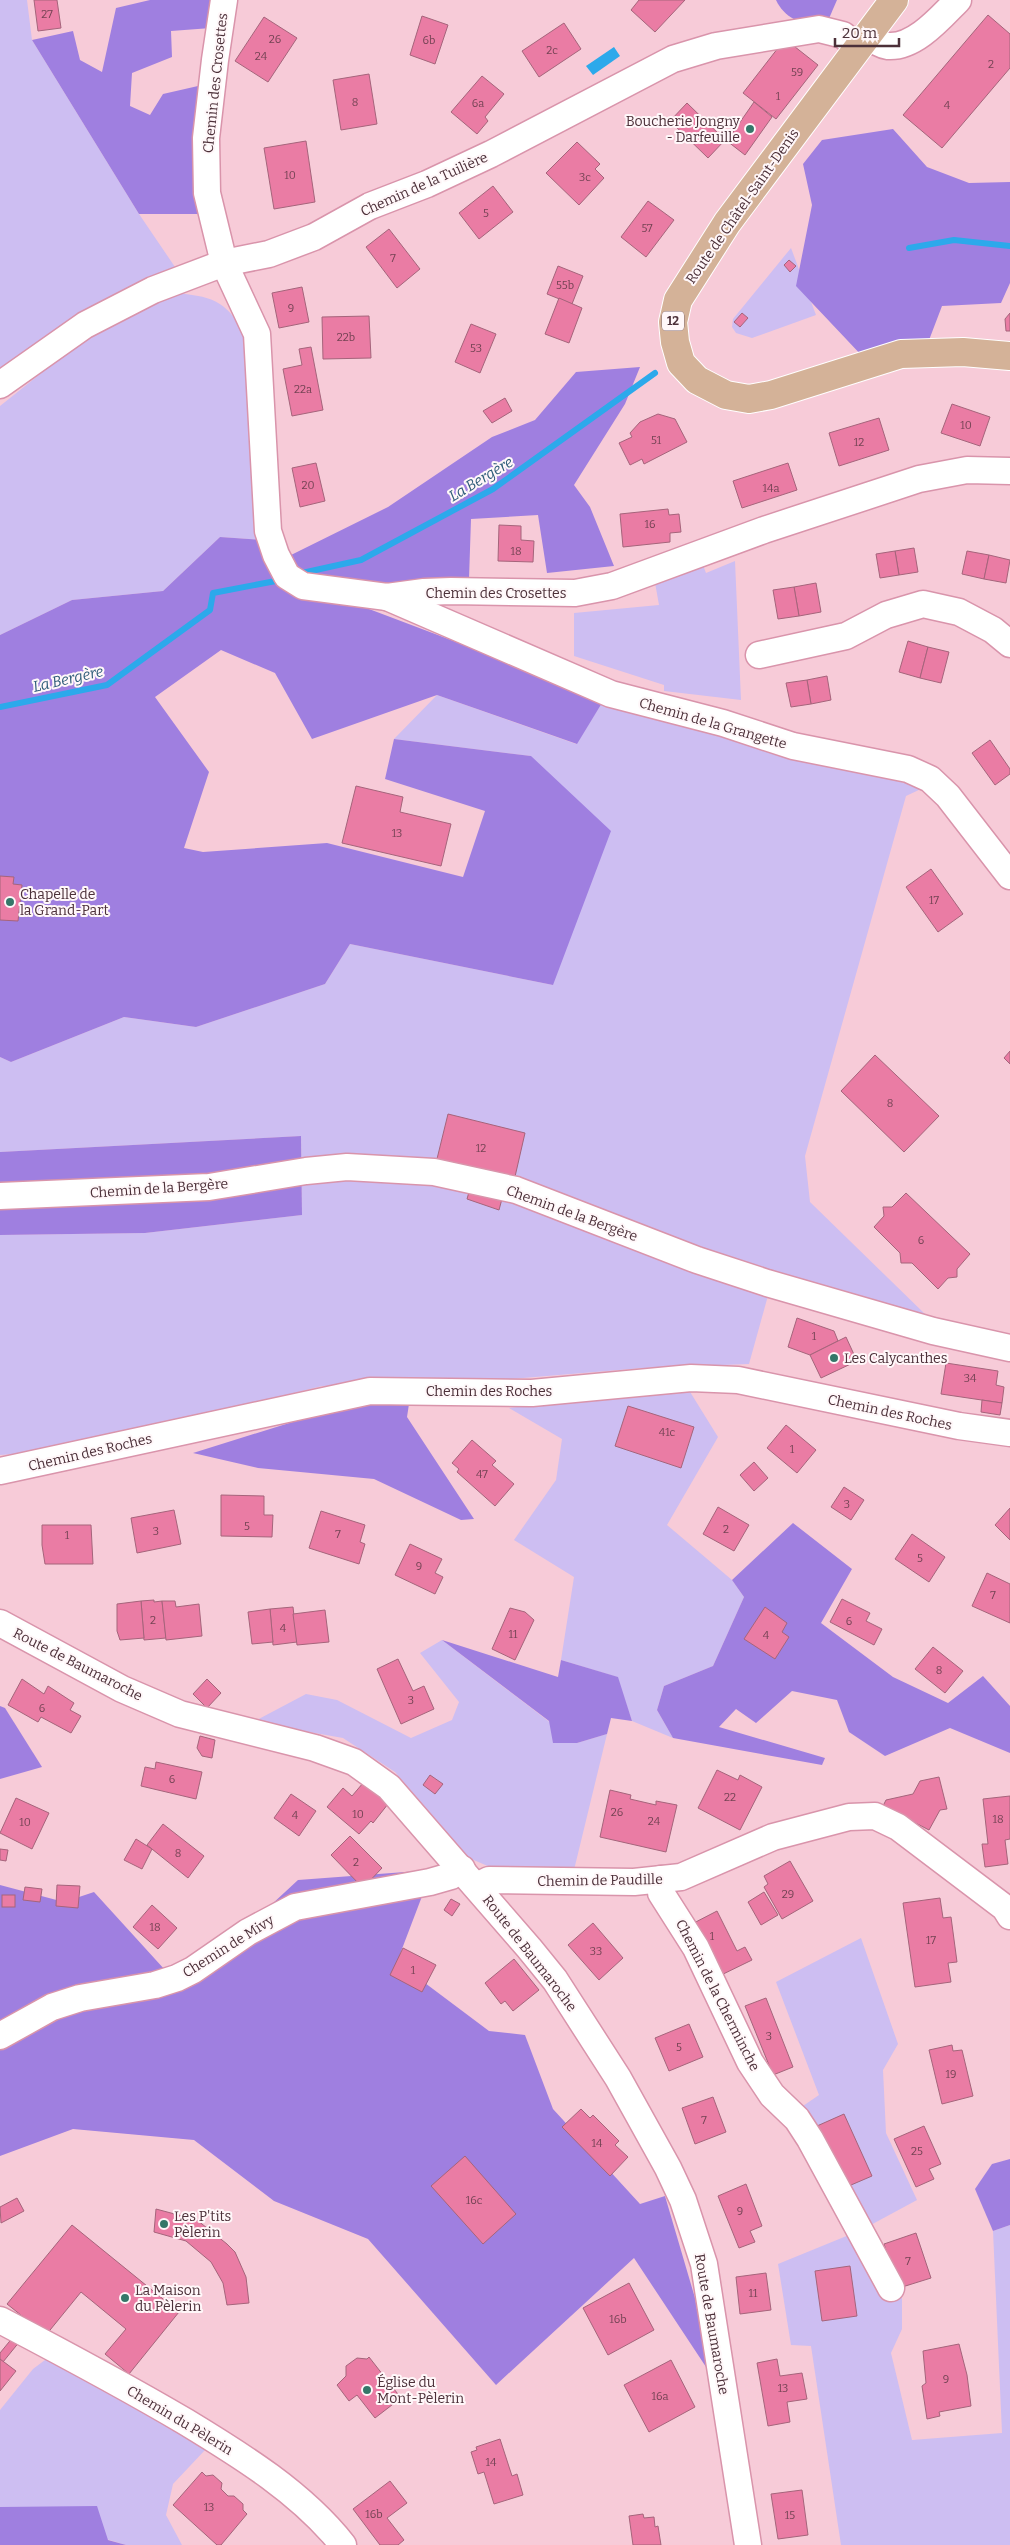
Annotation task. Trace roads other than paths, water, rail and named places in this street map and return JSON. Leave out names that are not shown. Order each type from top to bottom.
[{"type":"main road","name":"Route de Châtel-Saint-Denis","points":[[894,0],[727,223],[678,300],[673,322],[675,342],[681,363],[709,388],[726,395],[749,399],[771,396],[900,354],[963,352],[1010,356]]},
{"type":"street","name":"Chemin des Crosettes","points":[[224,0],[206,138],[207,193],[224,263],[257,334],[268,531],[276,556],[287,576],[302,586],[387,597],[442,591],[552,594],[594,591],[764,530],[919,479],[967,470],[1010,471]]},
{"type":"street","name":"Chemin de la Tuilière","points":[[0,385],[85,324],[153,290],[224,263],[269,254],[314,237],[370,206],[427,184],[491,154],[673,59],[716,46],[819,28],[863,42],[888,46],[898,45],[925,32],[958,0]]},
{"type":"street","name":"Chemin de la Grangette","points":[[387,597],[611,694],[724,723],[793,746],[908,769],[930,778],[948,796],[1010,876]]},
{"type":"street","points":[[760,654],[846,636],[886,615],[923,604],[959,612],[993,630],[1010,644]]},
{"type":"street","name":"Chemin de la Bergère","points":[[0,1196],[209,1186],[306,1170],[347,1167],[434,1172],[516,1190],[697,1260],[776,1286],[933,1331],[1010,1348]]},
{"type":"street","name":"Chemin des Roches","points":[[0,1471],[370,1391],[532,1393],[691,1378],[738,1380],[958,1426],[1010,1433]]},
{"type":"street","name":"Route de Baumaroche","points":[[0,1623],[122,1689],[180,1714],[315,1748],[354,1762],[388,1787],[469,1878],[555,1980],[583,2021],[644,2122],[683,2200],[704,2264],[748,2545]]},
{"type":"street","name":"Chemin de Paudille","points":[[469,1878],[489,1880],[634,1882],[681,1877],[773,1837],[849,1817],[875,1816],[906,1833],[1005,1908],[1010,1916]]},
{"type":"street","name":"Chemin de Mivy","points":[[0,2036],[52,2007],[80,1998],[155,1985],[177,1978],[193,1970],[248,1932],[295,1907],[430,1882],[451,1876],[469,1878]]},
{"type":"street","name":"Chemin de la Cherminche","points":[[661,1879],[661,1893],[700,1955],[750,2062],[772,2095],[797,2119],[806,2132],[841,2192],[891,2288]]},
{"type":"street","name":"Chemin du Pèlerin","points":[[0,2320],[118,2382],[227,2447],[281,2486],[343,2545]]},
{"type":"water","points":[[614,47],[620,56],[593,75],[586,66]]},
{"type":"waterway","name":"La Bergère","points":[[909,248],[954,240],[1010,246]]},
{"type":"waterway","name":"La Bergère","points":[[302,573],[361,560],[493,489],[655,373]]},
{"type":"waterway","name":"La Bergère","points":[[0,707],[107,685],[210,610],[213,593],[281,580]]},
{"type":"place","name":"Boucherie Jongny - Darfeuille","points":[[750,129]]},
{"type":"place","name":"Chapelle de la Grand-Part","points":[[10,902]]},
{"type":"place","name":"Les Calycanthes","points":[[834,1358]]},
{"type":"place","name":"Les P'tits Pèlerin","points":[[164,2224]]},
{"type":"place","name":"La Maison du Pèlerin","points":[[125,2298]]},
{"type":"place","name":"Église du Mont-Pèlerin","points":[[367,2390]]}]
